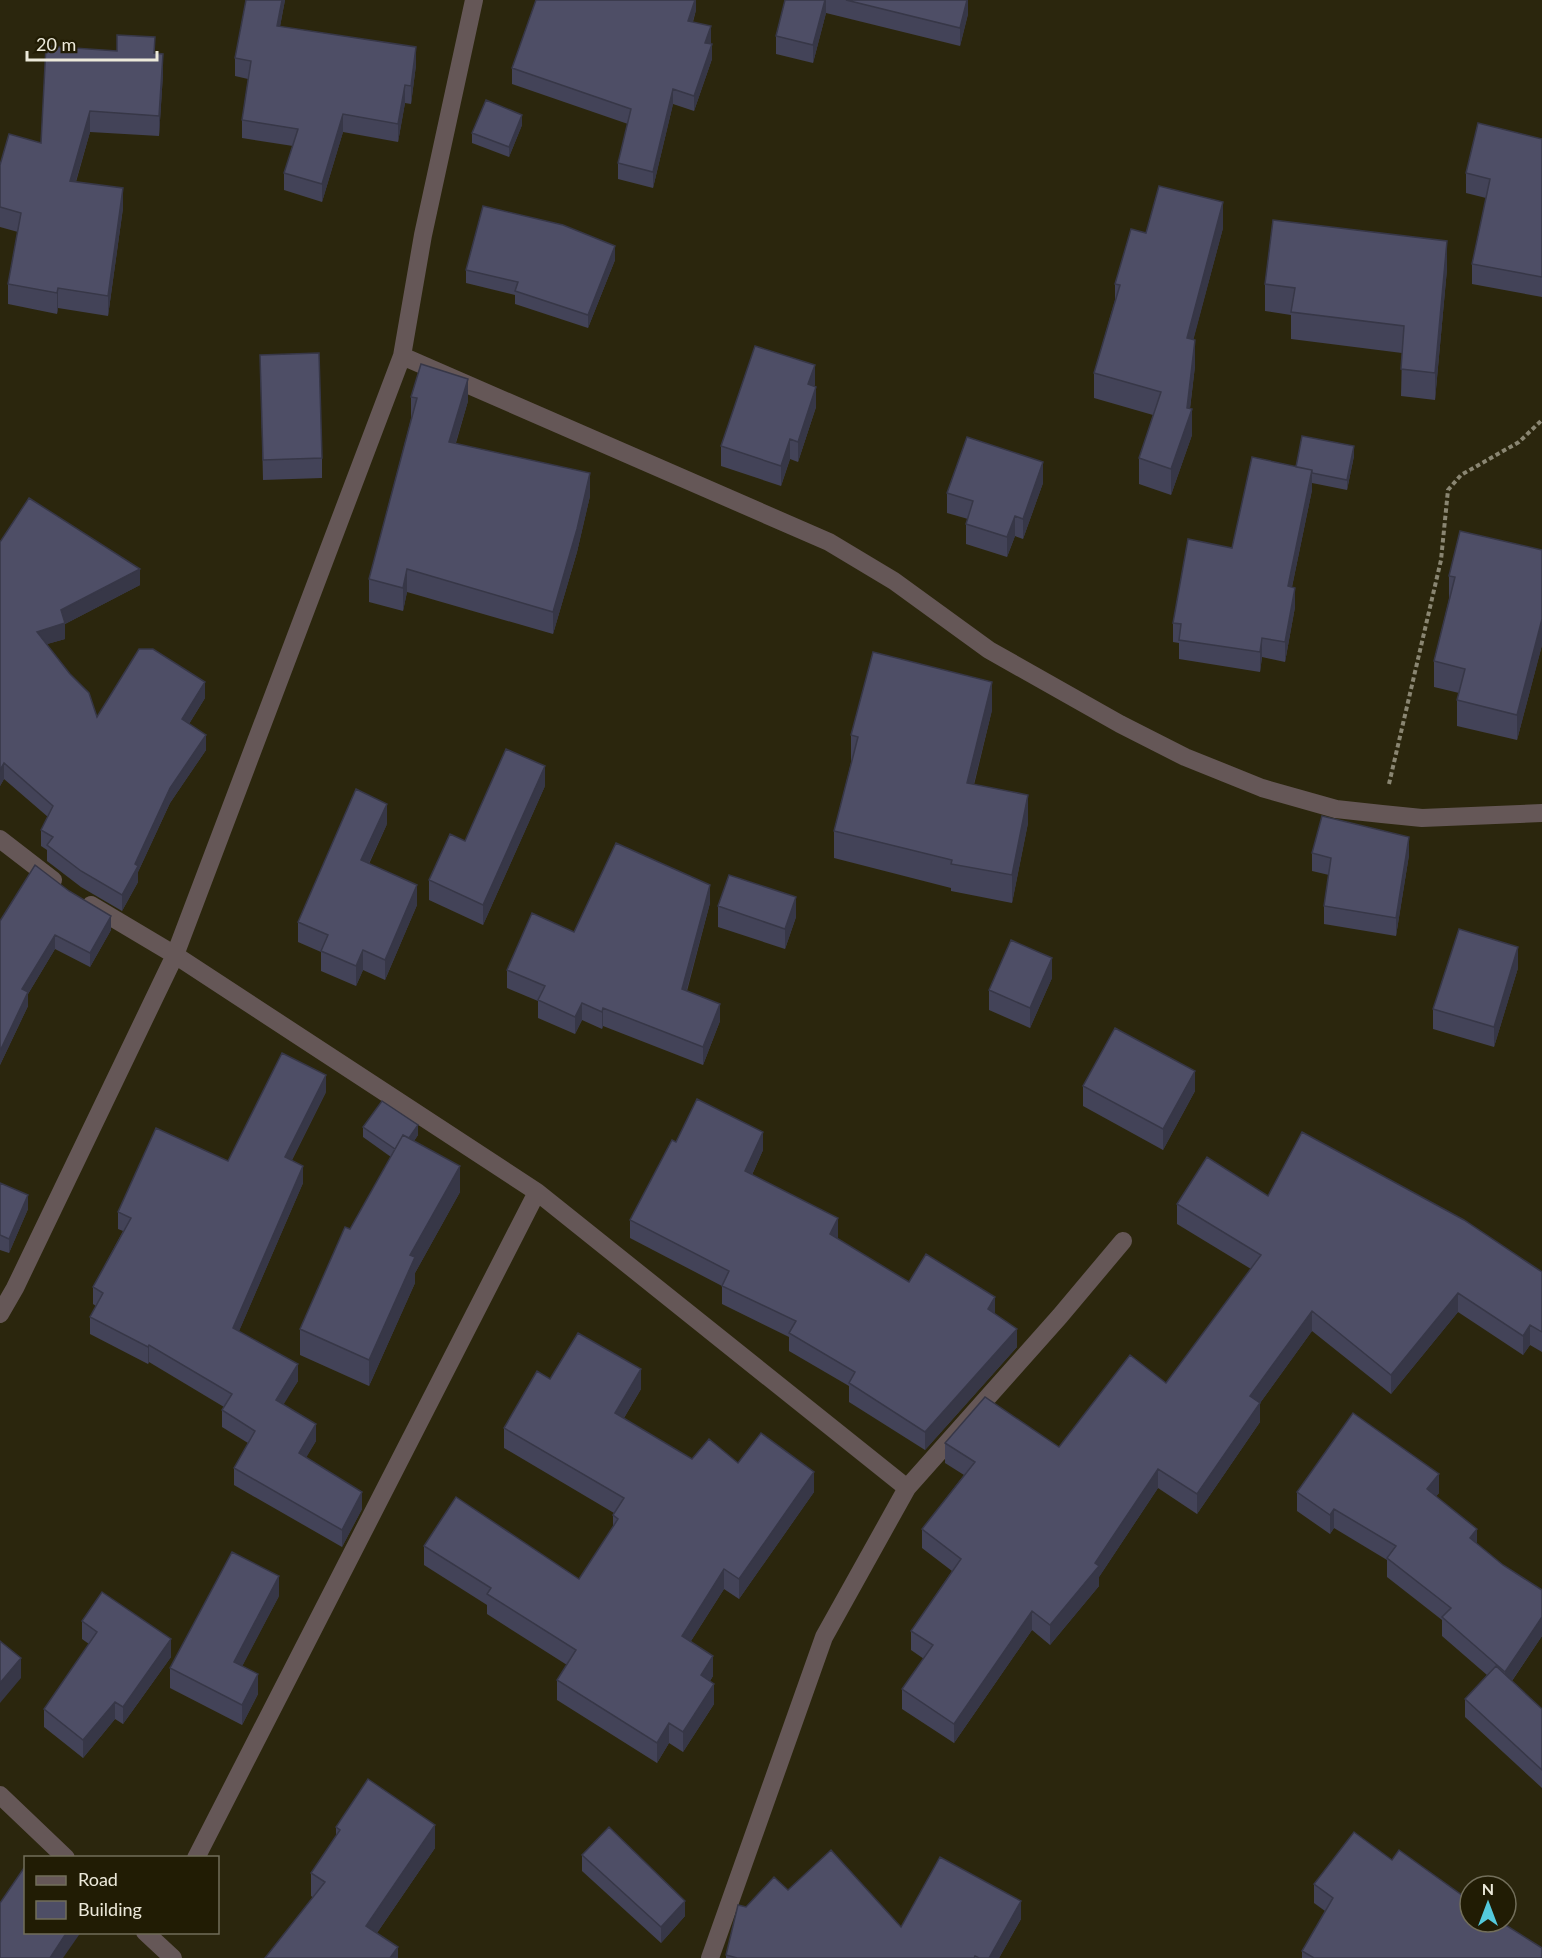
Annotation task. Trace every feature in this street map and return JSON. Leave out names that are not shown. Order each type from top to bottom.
[{"type":"street","points":[[0,1314],[15,1288],[175,955],[402,356],[423,235],[474,0]]},
{"type":"street","points":[[402,356],[829,542],[894,581],[989,650],[1120,724],[1185,757],[1273,791],[1336,809],[1422,818],[1542,813]]},
{"type":"street","points":[[0,839],[71,893],[175,955],[537,1192],[907,1488]]},
{"type":"street","points":[[197,1856],[537,1192]]},
{"type":"street","points":[[710,1958],[824,1637],[907,1488],[1060,1316],[1123,1241]]},
{"type":"street","points":[[0,1795],[65,1856]]},
{"type":"street","points":[[152,1935],[173,1958]]},
{"type":"path","points":[[1382,814],[1441,560],[1448,490],[1461,475],[1519,442],[1542,420]]},
{"type":"building","points":[[246,0],[282,0],[277,26],[416,47],[411,86],[405,85],[398,124],[343,114],[322,184],[284,173],[298,129],[242,120],[251,61],[235,58]]},
{"type":"building","points":[[536,0],[695,0],[688,21],[711,26],[705,43],[712,44],[694,96],[673,89],[653,172],[618,163],[631,109],[512,68]]},
{"type":"building","points":[[785,0],[825,0],[813,45],[776,36]]},
{"type":"building","points":[[846,0],[967,0],[960,28]]},
{"type":"building","points":[[117,35],[155,37],[154,53],[163,54],[159,116],[90,111],[70,181],[123,188],[108,296],[58,288],[57,293],[8,284],[21,213],[0,207],[0,165],[9,134],[41,143],[46,46],[117,51]]},
{"type":"building","points":[[486,100],[522,115],[509,147],[472,133]]},
{"type":"building","points":[[1478,123],[1542,139],[1542,277],[1472,264],[1490,179],[1466,173]]},
{"type":"building","points":[[1159,186],[1223,202],[1187,338],[1195,340],[1187,408],[1192,409],[1171,469],[1139,458],[1161,392],[1094,373],[1120,285],[1115,284],[1131,229],[1146,233]]},
{"type":"building","points":[[483,206],[563,225],[615,246],[588,315],[515,291],[518,282],[466,270]]},
{"type":"building","points":[[1273,220],[1447,241],[1435,373],[1401,369],[1404,326],[1291,312],[1295,288],[1265,284]]},
{"type":"building","points":[[755,346],[815,365],[808,384],[816,387],[798,442],[790,439],[781,466],[721,446]]},
{"type":"building","points":[[319,353],[322,458],[263,460],[260,355]]},
{"type":"building","points":[[421,364],[468,379],[449,442],[590,473],[577,529],[553,612],[407,569],[403,588],[369,579],[417,398],[411,397]]},
{"type":"building","points":[[1302,436],[1354,446],[1347,480],[1312,473],[1312,470],[1296,467]]},
{"type":"building","points":[[967,437],[1043,462],[1023,519],[1015,516],[1007,537],[966,524],[973,501],[947,493]]},
{"type":"building","points":[[1252,457],[1312,470],[1288,586],[1295,588],[1285,642],[1262,638],[1260,652],[1179,640],[1181,624],[1173,623],[1188,539],[1232,548]]},
{"type":"building","points":[[29,498],[140,569],[61,610],[65,623],[37,632],[70,674],[89,693],[97,717],[139,649],[153,649],[205,682],[182,719],[206,735],[170,788],[135,864],[138,866],[122,895],[81,871],[47,845],[53,837],[41,830],[53,806],[4,763],[0,770],[0,542]]},
{"type":"building","points":[[1460,531],[1542,550],[1542,619],[1517,715],[1457,700],[1465,669],[1434,661],[1455,577],[1449,576]]},
{"type":"building","points":[[873,652],[992,682],[967,783],[1028,795],[1012,875],[951,864],[952,860],[834,831],[858,737],[851,735]]},
{"type":"building","points":[[506,749],[545,766],[483,905],[429,880],[450,834],[465,841]]},
{"type":"building","points":[[356,789],[387,804],[361,860],[417,885],[385,960],[363,950],[356,966],[321,951],[328,935],[298,922]]},
{"type":"building","points":[[1322,816],[1409,837],[1396,918],[1324,906],[1331,858],[1312,853]]},
{"type":"building","points":[[616,843],[710,885],[682,989],[720,1004],[703,1047],[603,1008],[602,1012],[582,1003],[575,1017],[538,1000],[545,986],[507,970],[532,913],[574,932]]},
{"type":"building","points":[[35,865],[69,891],[111,916],[90,953],[55,935],[22,989],[28,992],[0,1051],[0,921]]},
{"type":"building","points":[[729,875],[796,897],[785,929],[718,906]]},
{"type":"building","points":[[1459,929],[1518,947],[1494,1027],[1433,1009]]},
{"type":"building","points":[[1011,940],[1052,958],[1030,1008],[989,990]]},
{"type":"building","points":[[1115,1028],[1195,1071],[1163,1129],[1083,1086]]},
{"type":"building","points":[[282,1053],[326,1075],[285,1157],[303,1166],[233,1328],[298,1364],[276,1400],[316,1424],[299,1453],[362,1492],[342,1530],[234,1468],[255,1431],[222,1410],[232,1394],[149,1345],[148,1347],[90,1317],[103,1293],[93,1287],[131,1218],[118,1212],[156,1128],[228,1161]]},
{"type":"building","points":[[697,1099],[763,1132],[745,1171],[838,1218],[830,1234],[909,1282],[926,1254],[995,1297],[988,1309],[1017,1329],[925,1432],[849,1383],[855,1372],[789,1333],[796,1321],[722,1286],[729,1271],[630,1220],[672,1140],[676,1142]]},
{"type":"building","points":[[382,1101],[418,1125],[409,1138],[403,1135],[395,1149],[363,1127]]},
{"type":"building","points":[[1302,1132],[1464,1220],[1542,1272],[1542,1332],[1530,1325],[1523,1336],[1458,1293],[1391,1375],[1312,1311],[1250,1396],[1260,1403],[1197,1494],[1158,1469],[1095,1563],[1099,1566],[1050,1625],[1032,1611],[954,1724],[902,1689],[933,1645],[911,1631],[961,1559],[922,1529],[975,1462],[945,1443],[985,1397],[1059,1447],[1130,1355],[1166,1383],[1261,1255],[1177,1204],[1207,1157],[1268,1196]]},
{"type":"building","points":[[403,1135],[460,1166],[410,1255],[415,1257],[369,1360],[300,1329],[345,1227],[350,1229]]},
{"type":"building","points":[[0,1183],[28,1195],[9,1239],[0,1235]]},
{"type":"building","points":[[578,1333],[641,1369],[615,1413],[692,1459],[709,1439],[738,1463],[761,1433],[814,1472],[739,1579],[724,1569],[682,1636],[713,1656],[701,1675],[714,1684],[683,1732],[669,1723],[657,1743],[557,1680],[576,1650],[487,1594],[491,1588],[424,1546],[456,1497],[579,1579],[618,1519],[613,1515],[624,1498],[504,1428],[537,1371],[550,1379]]},
{"type":"building","points":[[1353,1413],[1439,1474],[1427,1489],[1477,1529],[1470,1538],[1503,1565],[1542,1590],[1542,1617],[1505,1672],[1442,1617],[1451,1608],[1387,1558],[1396,1546],[1334,1509],[1330,1515],[1297,1492]]},
{"type":"building","points":[[232,1552],[279,1576],[234,1662],[258,1674],[242,1705],[170,1668]]},
{"type":"building","points":[[102,1592],[171,1639],[123,1707],[115,1702],[83,1740],[44,1709],[97,1632],[82,1621]]},
{"type":"building","points":[[0,1641],[21,1658],[0,1683]]},
{"type":"building","points":[[1496,1666],[1542,1709],[1542,1770],[1465,1699]]},
{"type":"building","points":[[368,1779],[435,1825],[366,1926],[398,1947],[390,1958],[265,1958],[325,1882],[311,1873],[340,1830],[336,1827]]},
{"type":"building","points":[[609,1827],[685,1901],[661,1927],[582,1855]]},
{"type":"building","points":[[1354,1832],[1392,1860],[1399,1850],[1458,1892],[1458,1934],[1518,1933],[1542,1948],[1542,1958],[1314,1958],[1302,1951],[1333,1898],[1314,1884]]},
{"type":"building","points":[[831,1850],[901,1927],[940,1857],[1021,1901],[989,1958],[975,1956],[974,1958],[737,1958],[726,1955],[738,1905],[746,1907],[774,1877],[788,1890]]},
{"type":"building","points":[[24,1868],[24,1934],[66,1934],[50,1958],[0,1958],[0,1903]]}]
